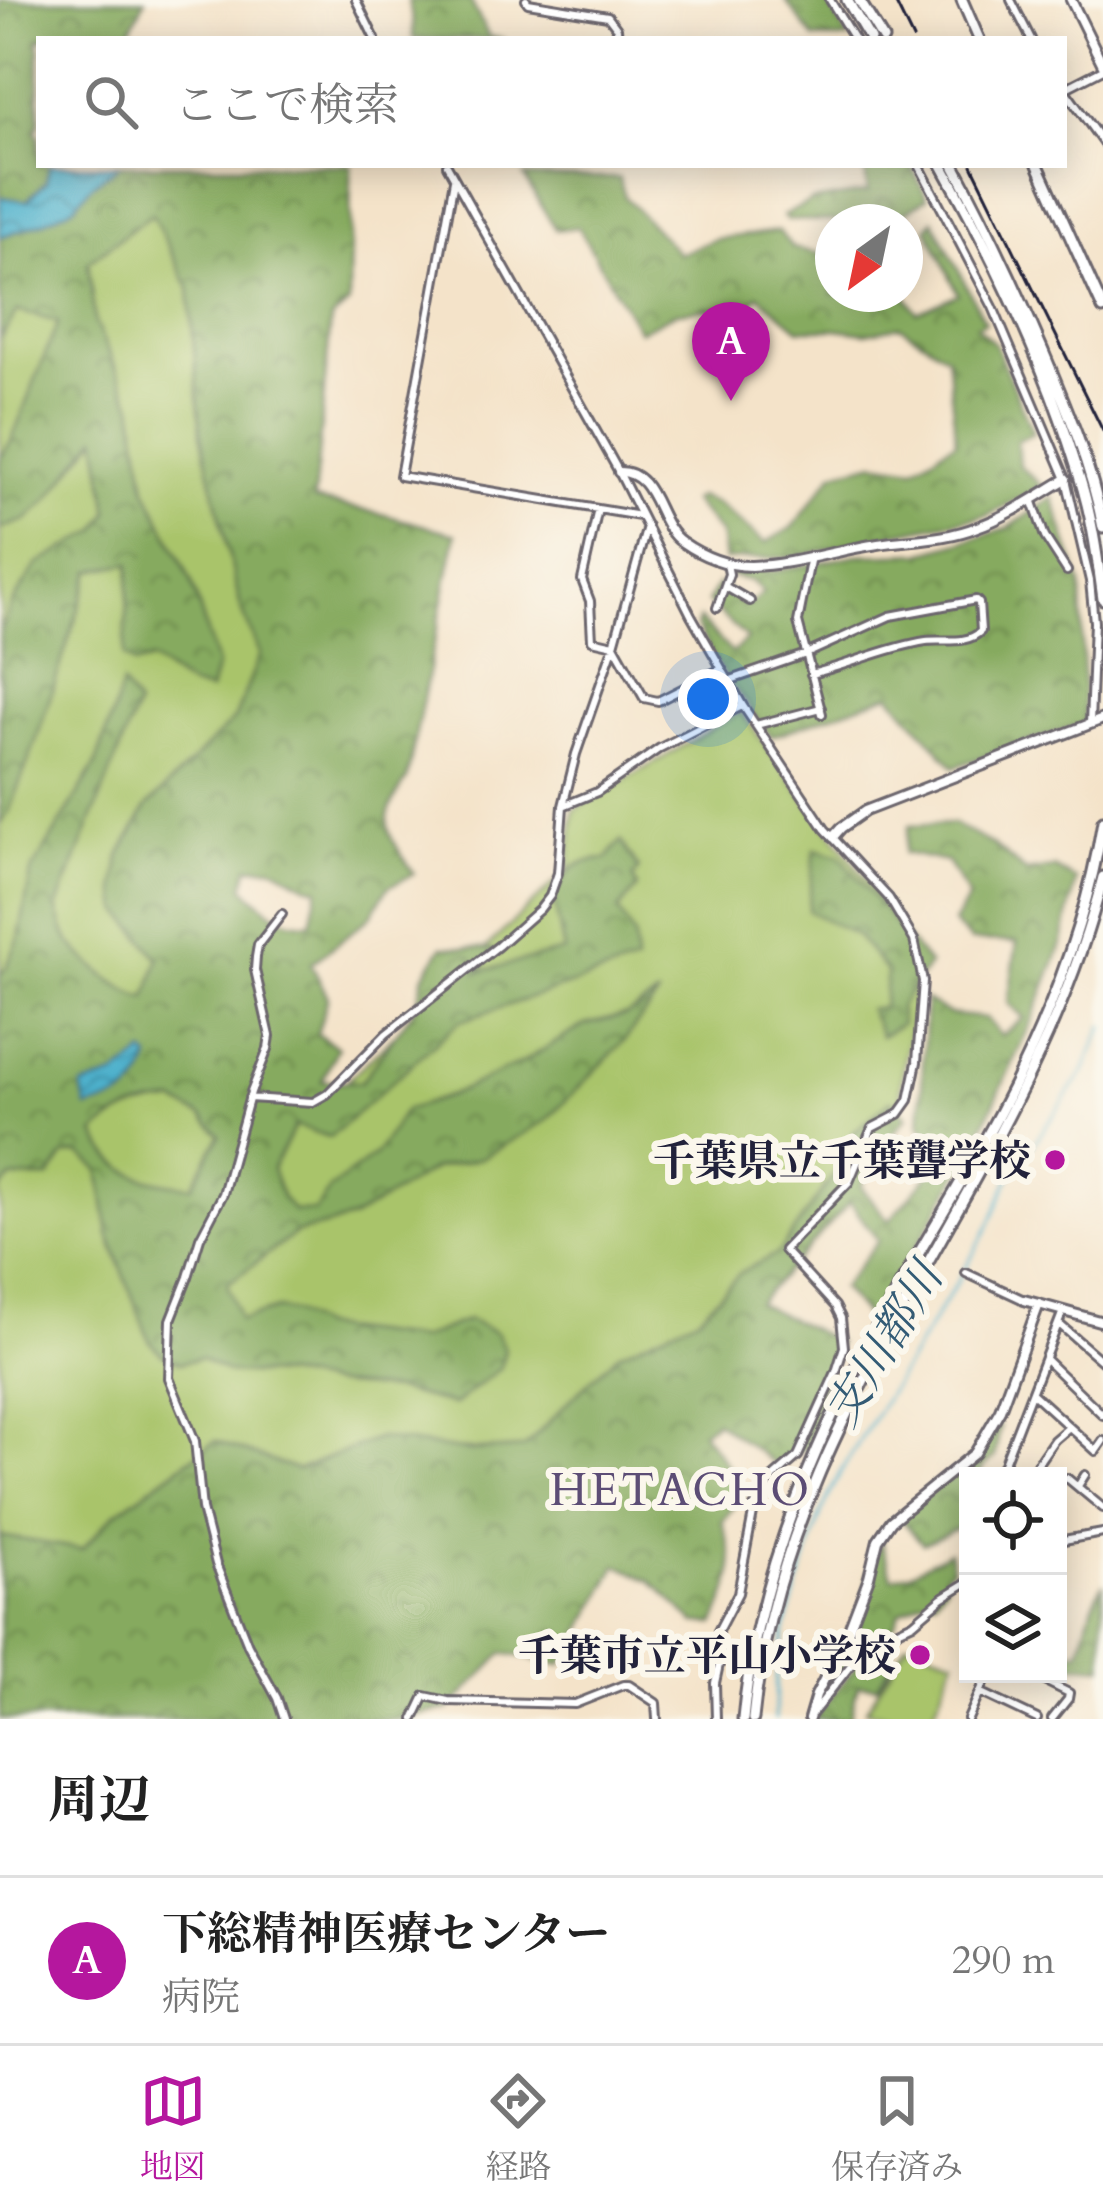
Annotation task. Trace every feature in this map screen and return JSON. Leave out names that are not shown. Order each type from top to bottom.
[{"type":"main road","points":[[847,0],[868,36]]},
{"type":"main road","points":[[859,0],[881,36]]},
{"type":"main road","points":[[962,0],[979,36]]},
{"type":"main road","points":[[944,168],[1056,405],[1084,491],[1103,598]]},
{"type":"main road","points":[[956,168],[1012,279],[1059,390],[1103,528]]},
{"type":"main road","points":[[1039,168],[1103,309]]},
{"type":"main road","points":[[742,1719],[764,1595],[820,1443],[862,1354],[1023,1068],[1082,916],[1103,821]]},
{"type":"main road","points":[[753,1719],[773,1602],[836,1432],[1037,1061],[1077,966],[1103,877]]},
{"type":"street","points":[[356,0],[374,36]]},
{"type":"street","points":[[526,0],[608,16],[618,36]]},
{"type":"street","points":[[830,0],[852,36]]},
{"type":"street","points":[[1011,0],[1029,36]]},
{"type":"street","points":[[1067,87],[1103,67],[1071,0]]},
{"type":"street","points":[[1067,93],[1103,142]]},
{"type":"street","points":[[449,168],[619,472],[728,681],[824,829],[889,898],[914,940],[923,980],[916,1062],[904,1110],[872,1128],[849,1182],[784,1250],[835,1306],[844,1347],[798,1456],[768,1482],[754,1508],[738,1594],[718,1631],[716,1719]]},
{"type":"street","points":[[833,837],[865,812],[1098,721],[1090,581],[1066,479],[992,307],[921,168]]},
{"type":"street","points":[[454,176],[400,476],[642,516]]},
{"type":"street","points":[[619,472],[639,476],[668,530],[680,541],[727,564],[749,566],[959,533],[998,519],[1066,479]]},
{"type":"street","points":[[1032,499],[1045,537],[1067,571]]},
{"type":"street","points":[[598,509],[583,586],[590,601],[592,640],[614,646],[644,698],[658,701],[721,668]]},
{"type":"street","points":[[249,1097],[313,1102],[327,1094],[386,1034],[498,946],[550,896],[558,873],[562,806],[647,526]]},
{"type":"street","points":[[756,724],[822,711],[798,622],[811,556]]},
{"type":"street","points":[[717,608],[729,574],[727,564]]},
{"type":"street","points":[[726,587],[750,601]]},
{"type":"street","points":[[728,681],[806,654],[890,616],[980,603],[982,631],[976,637],[916,643],[812,674]]},
{"type":"street","points":[[562,806],[597,792],[661,748],[743,706]]},
{"type":"street","points":[[282,914],[258,945],[255,970],[270,1036],[223,1194],[200,1238],[171,1320],[169,1378],[195,1441],[202,1509],[216,1564],[284,1719]]},
{"type":"street","points":[[966,1273],[1024,1300],[1103,1322]]},
{"type":"street","points":[[809,1718],[826,1672],[846,1637],[881,1533],[975,1453],[1000,1410],[1039,1304]]},
{"type":"street","points":[[1002,1467],[1063,1310]]},
{"type":"street","points":[[1059,1324],[1103,1362]]},
{"type":"street","points":[[1045,1359],[1103,1414]]},
{"type":"street","points":[[1031,1393],[1096,1451],[1103,1441]]},
{"type":"street","points":[[1035,1467],[1069,1427]]},
{"type":"street","points":[[1078,1486],[1085,1475]]},
{"type":"street","points":[[1067,1478],[1103,1508]]},
{"type":"street","points":[[1067,1539],[1103,1533]]},
{"type":"street","points":[[809,1718],[858,1656],[913,1623],[959,1587]]},
{"type":"street","points":[[968,1719],[984,1683]]},
{"type":"street","points":[[1048,1683],[1070,1695],[1052,1719]]},
{"type":"street","points":[[414,1719],[425,1696],[448,1701],[575,1704],[623,1685],[652,1700],[657,1719]]},
{"type":"street","points":[[980,1692],[1037,1719]]},
{"type":"green space","points":[[0,0],[145,0],[127,36],[36,36],[36,168],[49,168],[46,181],[26,201],[0,197]]},
{"type":"green space","points":[[408,0],[470,0],[488,36],[413,36]]},
{"type":"green space","points":[[785,0],[826,0],[847,36],[812,36]]},
{"type":"green space","points":[[115,168],[351,168],[349,304],[331,319],[314,500],[456,534],[407,779],[388,818],[391,836],[414,874],[388,887],[370,917],[311,964],[328,997],[317,1034],[338,1047],[322,1081],[361,1082],[417,1005],[423,977],[442,947],[496,951],[478,972],[564,951],[553,895],[568,873],[579,864],[606,859],[621,841],[639,869],[633,878],[637,888],[618,911],[634,937],[636,963],[460,1021],[330,1137],[295,1126],[272,1169],[282,1198],[294,1211],[315,1211],[331,1188],[376,1154],[405,1110],[449,1096],[524,1061],[585,1025],[627,1015],[659,995],[623,1042],[547,1120],[481,1158],[433,1169],[352,1219],[296,1233],[227,1284],[240,1320],[277,1309],[320,1327],[420,1339],[468,1320],[496,1333],[505,1350],[500,1368],[454,1405],[396,1390],[284,1375],[228,1373],[200,1358],[181,1363],[162,1354],[149,1340],[109,1235],[99,1169],[79,1153],[65,1155],[49,1178],[12,1178],[0,1190],[0,974],[19,938],[31,873],[96,764],[122,685],[137,706],[57,908],[65,934],[81,955],[115,982],[147,997],[159,959],[119,909],[120,856],[146,808],[235,718],[260,654],[241,608],[201,433],[189,288],[152,214],[88,262],[95,323],[133,405],[146,489],[191,580],[217,665],[210,691],[189,686],[151,660],[135,665],[124,657],[130,563],[91,571],[35,744],[0,825],[0,633],[11,605],[38,564],[97,531],[109,512],[97,437],[48,500],[26,520],[0,529],[0,459],[58,322],[18,311],[0,338],[0,237],[74,206]],"holes":[[[248,867],[273,867],[318,888],[311,923],[281,917],[244,887]],[[175,1102],[203,1117],[220,1135],[192,1186],[161,1182],[123,1168],[95,1133],[113,1119],[153,1104]]]},
{"type":"green space","points":[[864,168],[912,168],[927,198],[918,204],[815,204],[815,221],[783,216],[812,201],[868,192]]},
{"type":"green space","points":[[524,177],[619,178],[625,197],[679,254],[716,239],[779,231],[792,248],[815,252],[815,312],[923,312],[958,294],[927,228],[933,220],[985,322],[976,326],[995,344],[1033,433],[1017,441],[1019,465],[1042,486],[988,515],[796,557],[724,560],[720,534],[692,501],[698,497],[717,504],[765,543],[793,527],[834,472],[876,462],[914,468],[956,441],[947,356],[900,326],[866,333],[799,329],[758,295],[737,320],[716,308],[677,312],[639,331],[578,227],[556,230]]},
{"type":"green space","points":[[131,190],[185,247],[271,668],[210,832],[318,1108],[568,870],[574,810],[741,712],[899,923],[912,966],[915,998],[901,1102],[876,1118],[848,1175],[728,1312],[522,1457],[491,1450],[375,1449],[120,1528],[48,1566],[0,1551],[0,285]]},
{"type":"green space","points":[[1053,497],[1081,584],[1084,723],[954,767],[890,694],[771,737],[723,674],[696,626],[699,619],[732,653],[747,639],[707,602],[718,584],[750,605],[763,592],[751,581],[731,576],[731,568],[777,571],[857,555],[921,553],[1007,529]]},
{"type":"green space","points":[[954,824],[993,845],[1026,872],[1054,868],[1076,880],[1063,942],[970,1155],[894,1286],[868,1320],[841,1288],[878,1241],[850,1202],[757,1303],[838,1342],[808,1446],[778,1466],[715,1421],[702,1432],[744,1494],[722,1522],[732,1574],[715,1624],[695,1623],[652,1581],[617,1565],[561,1665],[504,1653],[449,1709],[395,1719],[0,1719],[0,1536],[82,1549],[116,1513],[215,1441],[297,1470],[379,1438],[467,1451],[524,1448],[619,1353],[699,1316],[741,1272],[778,1253],[842,1163],[854,1132],[891,1100],[907,1117],[878,1151],[861,1187],[889,1221],[951,1149],[920,1126],[926,1000],[948,1014],[986,1018],[1001,1036],[1024,1018],[1008,1003],[1017,942],[971,941],[953,923],[969,898],[947,862],[904,853],[909,826]]},
{"type":"green space","points":[[815,849],[840,856],[929,965],[899,1007],[901,1024],[881,1036],[869,1009],[883,1007],[887,972],[856,935],[808,911]]},
{"type":"green space","points":[[996,1425],[1000,1426],[995,1457],[983,1467],[963,1467],[982,1452]]},
{"type":"green space","points":[[959,1470],[959,1527],[923,1544],[899,1518]]},
{"type":"green space","points":[[881,1540],[892,1578],[949,1551],[952,1568],[945,1574],[946,1584],[935,1598],[900,1612],[895,1625],[857,1652],[824,1690],[864,1609],[868,1574]]},
{"type":"green space","points":[[1103,1583],[1103,1667],[1067,1664],[1067,1650],[1080,1651]]},
{"type":"green space","points":[[892,1642],[893,1658],[878,1686],[858,1685],[850,1719],[814,1719],[867,1652]]},
{"type":"green space","points":[[907,1642],[955,1658],[931,1719],[866,1710]]},
{"type":"water","points":[[49,168],[115,168],[74,206],[0,237],[0,197],[27,201],[46,182]]},
{"type":"water","points":[[145,1053],[150,1059],[134,1088],[119,1099],[87,1108],[82,1087],[116,1076]]},
{"type":"waterway","name":"支川都川","points":[[775,1719],[776,1678],[786,1624],[821,1513],[840,1473],[989,1226],[1009,1179],[1084,1072],[1103,1026]]},
{"type":"railway","points":[[894,0],[912,36]]},
{"type":"railway","points":[[973,168],[1103,431]]},
{"type":"place","name":"下総精神医療センター","points":[[731,401]]},
{"type":"place","name":"千葉県立千葉聾学校","points":[[1055,1160]]},
{"type":"place","name":"千葉市立平山小学校","points":[[920,1655]]},
{"type":"district","name":"HETACHO","points":[[681,1489]]}]
